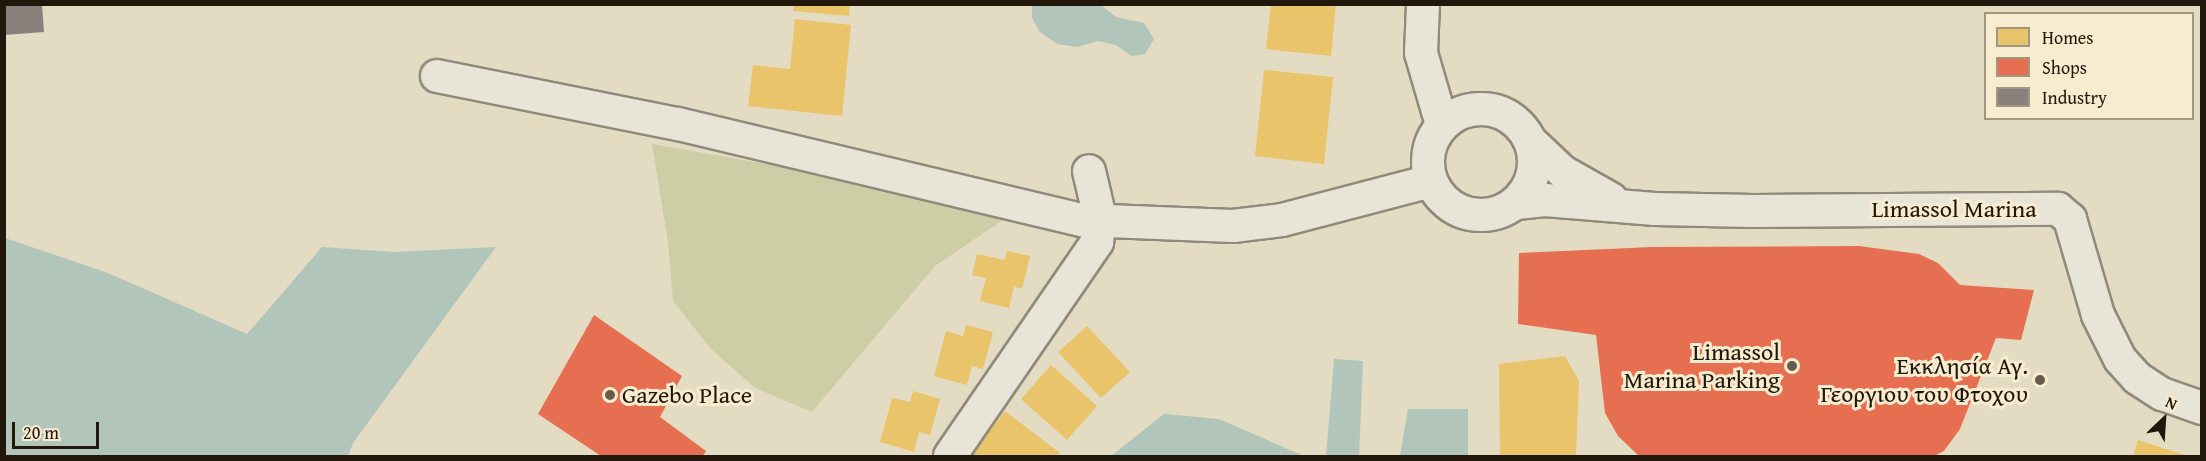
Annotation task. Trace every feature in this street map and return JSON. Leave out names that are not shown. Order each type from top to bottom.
[{"type":"street","points":[[440,68],[679,110],[1084,206],[1100,218],[1192,225],[1253,224],[1321,212],[1431,181],[1429,149],[1442,125],[1421,53],[1424,4]]},
{"type":"street","name":"Limassol Marina","points":[[1442,125],[1467,110],[1496,111],[1520,126],[1530,141],[1563,172],[1624,205]]},
{"type":"street","points":[[1515,202],[1533,174],[1530,141]]},
{"type":"street","points":[[950,456],[1097,242],[1100,218],[1089,171]]},
{"type":"street","name":"Limassol Marina","points":[[1431,181],[1446,203],[1470,214],[1494,214],[1515,202],[1545,200],[1753,211],[2058,209],[2070,219],[2097,315],[2120,358],[2137,378],[2162,394],[2202,408]]},
{"type":"green space","points":[[652,144],[1019,209],[935,266],[812,412],[755,388],[711,349],[673,301],[668,242]]},
{"type":"shaded area","points":[[1032,5],[1101,5],[1116,17],[1144,23],[1154,39],[1145,54],[1131,56],[1116,45],[1098,41],[1077,47],[1057,44],[1040,32],[1032,18]]},
{"type":"shaded area","points":[[5,238],[108,273],[247,334],[322,247],[394,252],[496,247],[353,443],[348,456],[5,456]]},
{"type":"shaded area","points":[[1334,359],[1363,361],[1359,456],[1326,456]]},
{"type":"shaded area","points":[[1408,409],[1468,409],[1468,456],[1400,456]]},
{"type":"shaded area","points":[[1164,414],[1219,419],[1304,456],[1111,456]]},
{"type":"building: Homes","points":[[794,4],[850,4],[849,16],[793,11]]},
{"type":"building: Homes","points":[[1271,4],[1336,4],[1331,56],[1266,49]]},
{"type":"building: Homes","points":[[795,19],[851,25],[842,116],[748,106],[753,65],[790,69]]},
{"type":"building: Homes","points":[[1264,70],[1333,77],[1324,164],[1255,156]]},
{"type":"building: Homes","points":[[1007,251],[1030,256],[1022,289],[1014,286],[1009,308],[980,301],[986,278],[972,275],[977,254],[1005,260]]},
{"type":"building: Homes","points":[[966,325],[993,332],[983,369],[972,366],[967,385],[934,376],[946,331],[963,336]]},
{"type":"building: Homes","points":[[1087,326],[1130,372],[1101,398],[1058,352]]},
{"type":"building: Homes","points":[[1565,356],[1579,381],[1576,456],[1500,456],[1499,364]]},
{"type":"building: Homes","points":[[1051,365],[1097,406],[1067,440],[1021,399]]},
{"type":"building: Homes","points":[[913,391],[940,399],[930,435],[919,432],[914,452],[880,442],[892,398],[910,402]]},
{"type":"building: Homes","points":[[1005,411],[1060,453],[1057,456],[971,456]]},
{"type":"building: Homes","points":[[2138,440],[2188,456],[2133,456]]},
{"type":"building: Shops","name":"Limassol Marina Parking","points":[[1859,246],[1919,254],[1938,263],[1960,285],[2034,290],[2021,340],[1996,338],[1960,429],[1944,451],[1934,456],[1639,456],[1618,436],[1605,413],[1596,335],[1518,324],[1519,253],[1652,247]]},
{"type":"building: Shops","name":"Gazebo Place","points":[[594,315],[682,376],[660,417],[706,451],[703,456],[601,456],[538,414]]},
{"type":"building: Industry","points":[[4,4],[42,4],[44,32],[4,35]]},
{"type":"place","name":"Limassol Marina Parking","points":[[1792,366]]},
{"type":"place","name":"Εκκλησία Αγ. Γεοργιου του Φτοχου","points":[[2040,380]]},
{"type":"place","name":"Gazebo Place","points":[[610,395]]}]
